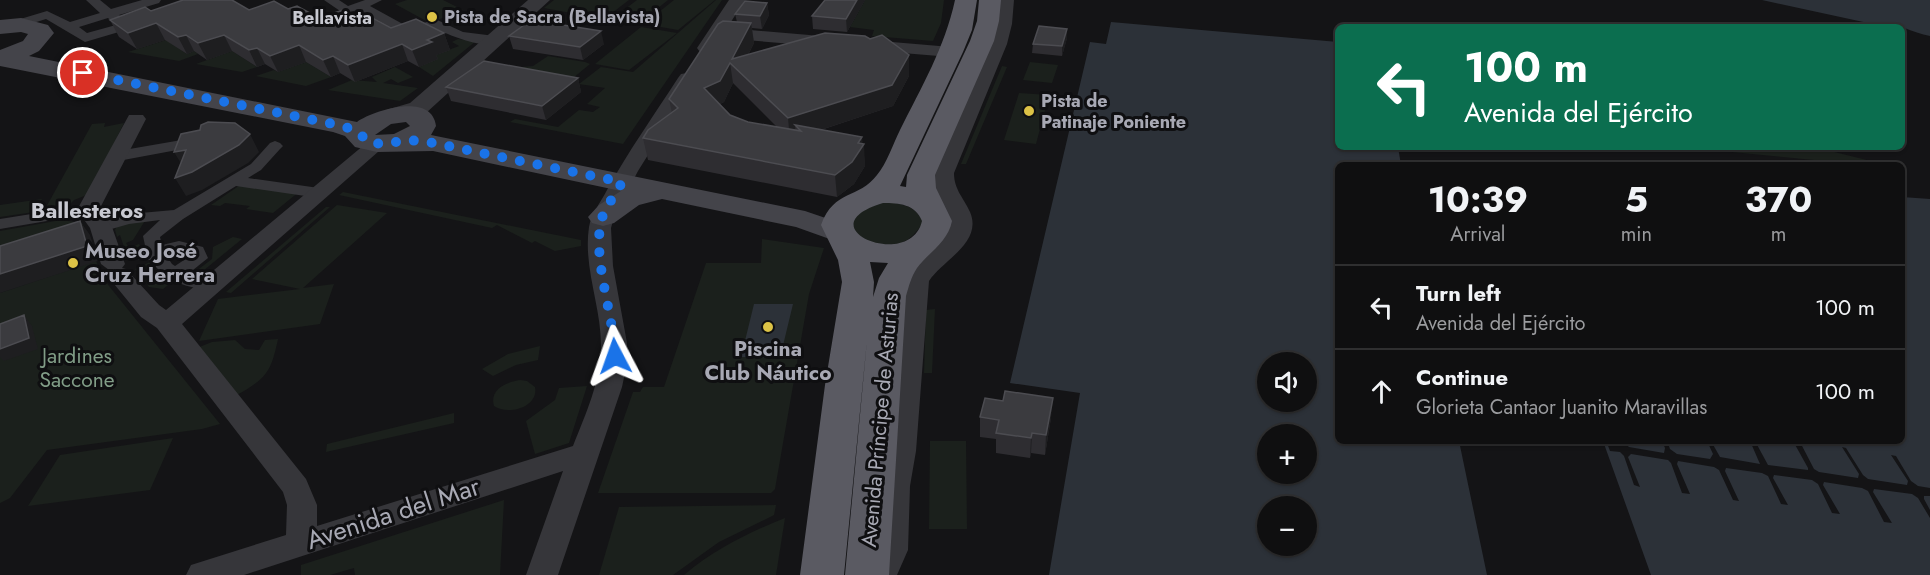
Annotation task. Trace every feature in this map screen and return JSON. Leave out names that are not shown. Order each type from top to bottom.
[{"type":"highway","points":[[966,0],[960,30],[951,52],[889,181],[885,186],[849,205],[838,218],[841,237],[861,251],[883,254],[907,251],[928,225],[921,188],[921,175],[982,41],[988,21],[990,0]]},
{"type":"highway","points":[[864,198],[904,195],[914,198],[928,225]]},
{"type":"highway","name":"Avenida Príncipe de Asturias","points":[[867,575],[887,307],[897,272],[928,225]]},
{"type":"highway","name":"Avenida Príncipe de Asturias","points":[[822,575],[843,385],[858,282],[854,260],[841,237]]},
{"type":"main road","points":[[2,58],[31,46],[40,37],[40,30],[30,26],[3,27]]},
{"type":"main road","points":[[31,46],[39,52],[63,58],[396,126],[433,143],[813,206],[864,198]]},
{"type":"main road","points":[[2,58],[338,125],[396,126]]},
{"type":"main road","points":[[625,176],[668,191],[805,220],[841,237]]},
{"type":"main road","points":[[603,217],[619,203],[635,195],[652,191],[668,191]]},
{"type":"street","points":[[92,0],[125,26]]},
{"type":"street","points":[[330,0],[347,10],[376,0]]},
{"type":"street","points":[[169,324],[175,315],[540,0]]},
{"type":"street","points":[[543,575],[609,387],[615,356],[612,320],[601,266],[600,228],[603,217],[625,176],[737,0]]},
{"type":"street","points":[[876,575],[889,550],[894,473],[914,281],[922,266],[950,244],[958,228],[958,212],[940,186],[941,173],[996,44],[1002,24],[1004,0]]},
{"type":"street","points":[[69,26],[149,1],[162,12]]},
{"type":"street","points":[[360,6],[409,33],[435,23],[460,36],[495,40]]},
{"type":"street","points":[[3,27],[46,15],[69,26],[85,38],[140,21]]},
{"type":"street","points":[[716,32],[951,52]]},
{"type":"street","points":[[88,210],[136,119]]},
{"type":"street","points":[[118,156],[190,144],[210,136]]},
{"type":"street","points":[[150,255],[151,236],[177,215],[256,167],[275,146]]},
{"type":"street","points":[[234,181],[319,193]]},
{"type":"street","points":[[0,224],[88,210]]},
{"type":"street","points":[[88,210],[101,227],[115,269],[150,311],[169,324],[170,329],[296,487],[302,505],[301,543]]},
{"type":"street","points":[[101,227],[134,217],[177,215]]},
{"type":"street","points":[[150,255],[179,246],[197,251],[199,258],[177,273]]},
{"type":"street","points":[[150,255],[183,279],[213,283]]},
{"type":"street","name":"Avenida del Mar","points":[[202,575],[585,453]]},
{"type":"green space","name":"Pista de Sacra (Bellavista)","points":[[407,0],[443,0],[463,10],[430,23],[395,4]]},
{"type":"green space","points":[[554,0],[629,0],[604,19],[544,8]]},
{"type":"green space","points":[[637,0],[668,0],[643,20],[616,16]]},
{"type":"green space","points":[[674,0],[715,0],[678,30],[644,24]]},
{"type":"green space","points":[[716,0],[722,0],[623,144],[510,122],[515,119],[558,127],[579,110],[593,112],[600,107],[587,104],[605,88],[579,84],[601,67],[633,72]]},
{"type":"green space","points":[[865,0],[944,0],[941,23],[933,41],[872,36],[874,30],[850,27]]},
{"type":"green space","points":[[641,27],[677,33],[629,70],[595,64]]},
{"type":"green space","points":[[458,39],[476,41],[433,76],[419,67],[437,59],[433,56],[459,46],[452,42]]},
{"type":"green space","points":[[166,40],[187,54],[194,51],[198,54],[179,61],[128,52]]},
{"type":"green space","points":[[232,51],[257,67],[242,72],[196,64]]},
{"type":"green space","points":[[548,56],[590,64],[567,83],[513,72],[522,67],[533,66]]},
{"type":"green space","points":[[306,62],[331,77],[306,86],[256,76],[274,70],[278,72]]},
{"type":"green space","points":[[1030,62],[1058,65],[1052,83],[1023,80]]},
{"type":"green space","points":[[1002,66],[1007,67],[966,164],[961,164]]},
{"type":"green space","points":[[395,67],[413,77],[398,83],[391,79],[383,83],[418,88],[400,101],[328,90],[352,80],[377,82],[372,77]]},
{"type":"green space","name":"Pista de Patinaje Poniente","points":[[1019,93],[1049,95],[1036,144],[1004,140]]},
{"type":"green space","points":[[105,123],[104,127],[124,123],[89,194],[74,200],[67,207],[44,211],[92,124]]},
{"type":"green space","points":[[1712,150],[1826,150],[1875,162],[1834,162]]},
{"type":"green space","points":[[240,185],[300,191],[273,213],[246,209],[250,206],[225,203],[220,206],[211,205]]},
{"type":"green space","points":[[343,192],[581,240],[581,246],[555,251],[535,241],[532,243],[497,225],[492,228],[339,195]]},
{"type":"green space","points":[[42,199],[34,212],[0,217],[0,205]]},
{"type":"green space","points":[[890,202],[906,206],[917,213],[923,222],[917,231],[910,238],[895,244],[878,244],[858,239],[850,219],[873,203]]},
{"type":"green space","points":[[337,205],[387,213],[303,288],[334,284],[320,324],[199,341],[218,299],[300,289],[252,279]]},
{"type":"green space","points":[[326,207],[330,207],[231,293],[226,292]]},
{"type":"green space","points":[[146,219],[133,240],[126,243],[129,248],[139,244],[141,248],[134,252],[125,250],[120,235],[117,237],[115,230],[117,226]]},
{"type":"green space","points":[[61,220],[82,223],[85,230],[0,265],[0,231]]},
{"type":"green space","points":[[233,237],[242,239],[198,275],[191,275],[212,259],[213,247]]},
{"type":"green space","points":[[762,239],[824,248],[809,294],[775,489],[771,493],[598,493],[633,392],[640,392],[643,387],[664,387],[706,263],[761,263]]},
{"type":"green space","name":"Jardines Saccone","points":[[96,261],[105,281],[220,424],[202,429],[47,450],[10,498],[0,503],[0,293]]},
{"type":"green space","points":[[152,261],[149,271],[152,275],[177,278],[163,289],[149,287],[135,269]]},
{"type":"green space","points":[[935,309],[932,373],[924,373],[926,310]]},
{"type":"green space","points":[[278,339],[273,359],[266,373],[255,384],[237,395],[197,348],[212,342],[235,340],[245,349],[259,350],[265,340]]},
{"type":"green space","points":[[540,346],[538,360],[516,365],[493,376],[482,369],[508,354]]},
{"type":"green space","points":[[520,380],[527,381],[535,387],[532,400],[514,410],[494,406],[494,395],[500,387]]},
{"type":"green space","points":[[587,386],[569,443],[535,454],[526,421],[555,400],[559,388]]},
{"type":"green space","points":[[454,413],[454,423],[326,452],[327,444]]},
{"type":"green space","points":[[173,438],[150,490],[28,506],[60,455]]},
{"type":"green space","points":[[930,441],[966,441],[967,529],[929,529]]},
{"type":"green space","points":[[504,500],[500,575],[355,575],[354,568],[330,575],[301,575],[301,565]]},
{"type":"green space","points":[[776,505],[774,515],[719,542],[673,575],[599,575],[619,507]]},
{"type":"green space","points":[[785,518],[776,575],[684,575],[732,542]]},
{"type":"shaded area","points":[[1762,0],[1930,0],[1930,36],[1905,28],[1905,24],[1868,23]]},
{"type":"shaded area","points":[[1111,22],[1335,42],[1335,150],[1398,150],[1400,162],[1335,162],[1335,444],[1460,444],[1487,575],[1049,575],[1080,393],[1010,383],[1090,42],[1106,44]]},
{"type":"shaded area","points":[[1905,197],[1930,199],[1930,575],[1651,575],[1604,444],[1905,444]]},
{"type":"shaded area","name":"Piscina Club Náutico","points":[[754,304],[793,304],[780,358],[736,355],[737,350],[743,349]]},
{"type":"pier","points":[[1607,444],[1626,444],[1629,447],[1664,453],[1663,444],[1668,444],[1670,449],[1677,454],[1710,459],[1713,454],[1708,444],[1713,444],[1720,457],[1760,464],[1751,444],[1757,444],[1768,465],[1808,470],[1795,444],[1801,444],[1814,469],[1819,472],[1858,478],[1859,474],[1842,447],[1846,448],[1868,479],[1907,485],[1908,481],[1891,455],[1896,456],[1911,481],[1918,486],[1930,488],[1930,496],[1924,496],[1924,499],[1930,510],[1930,518],[1918,498],[1912,494],[1874,489],[1873,492],[1892,523],[1884,522],[1868,491],[1824,482],[1823,485],[1840,514],[1832,513],[1818,484],[1812,480],[1774,475],[1773,478],[1788,505],[1781,504],[1768,476],[1762,473],[1726,468],[1725,471],[1739,501],[1733,500],[1719,470],[1714,467],[1678,461],[1677,464],[1690,494],[1682,493],[1668,460],[1631,454],[1628,457],[1640,487],[1634,485],[1624,456],[1620,452],[1610,451]]},
{"type":"building","points":[[183,0],[232,0],[249,10],[274,1],[288,9],[297,6],[319,18],[343,10],[360,19],[369,16],[391,28],[416,19],[444,33],[427,40],[432,42],[412,50],[402,44],[348,65],[333,56],[323,60],[299,45],[270,56],[257,48],[249,50],[224,35],[198,43],[186,35],[178,37],[156,23],[128,33],[110,20],[145,7],[151,11]]},
{"type":"building","points":[[825,0],[857,0],[846,19],[812,16]]},
{"type":"building","points":[[745,1],[767,3],[760,16],[735,14]]},
{"type":"building","points":[[531,20],[601,31],[580,47],[509,36]]},
{"type":"building","points":[[723,21],[751,23],[732,59],[825,33],[865,36],[870,39],[882,35],[909,55],[892,85],[788,118],[730,63],[720,81],[704,88],[730,115],[748,122],[801,131],[795,125],[862,137],[858,143],[864,144],[852,162],[835,175],[643,138],[648,130],[678,108],[669,99],[718,24]]},
{"type":"building","points":[[1039,26],[1067,29],[1062,46],[1033,44]]},
{"type":"building","points":[[484,61],[578,78],[542,106],[446,87]]},
{"type":"building","points":[[208,122],[235,123],[250,134],[239,145],[192,172],[175,178],[186,150],[174,152],[181,134],[200,130],[201,125]]},
{"type":"building","points":[[80,221],[87,246],[0,274],[0,246]]},
{"type":"building","points":[[24,315],[29,338],[0,349],[0,324]]},
{"type":"building","points":[[1005,391],[1053,398],[1046,435],[1032,433],[1031,438],[996,433],[999,420],[980,417],[985,398],[1003,401]]},
{"type":"place","name":"Pista de Sacra (Bellavista)","points":[[432,17]]},
{"type":"place","name":"Pista de Patinaje Poniente","points":[[1029,111]]},
{"type":"place","name":"Museo José Cruz Herrera","points":[[73,263]]},
{"type":"place","name":"Piscina Club Náutico","points":[[768,327]]},
{"type":"district","name":"Bellavista","points":[[332,18]]},
{"type":"district","name":"Ballesteros","points":[[87,210]]},
{"type":"route","points":[[83,73],[338,125],[355,130],[370,143],[392,144],[409,140],[433,143],[622,182],[604,213],[600,228],[601,266],[612,320],[615,356]]}]
